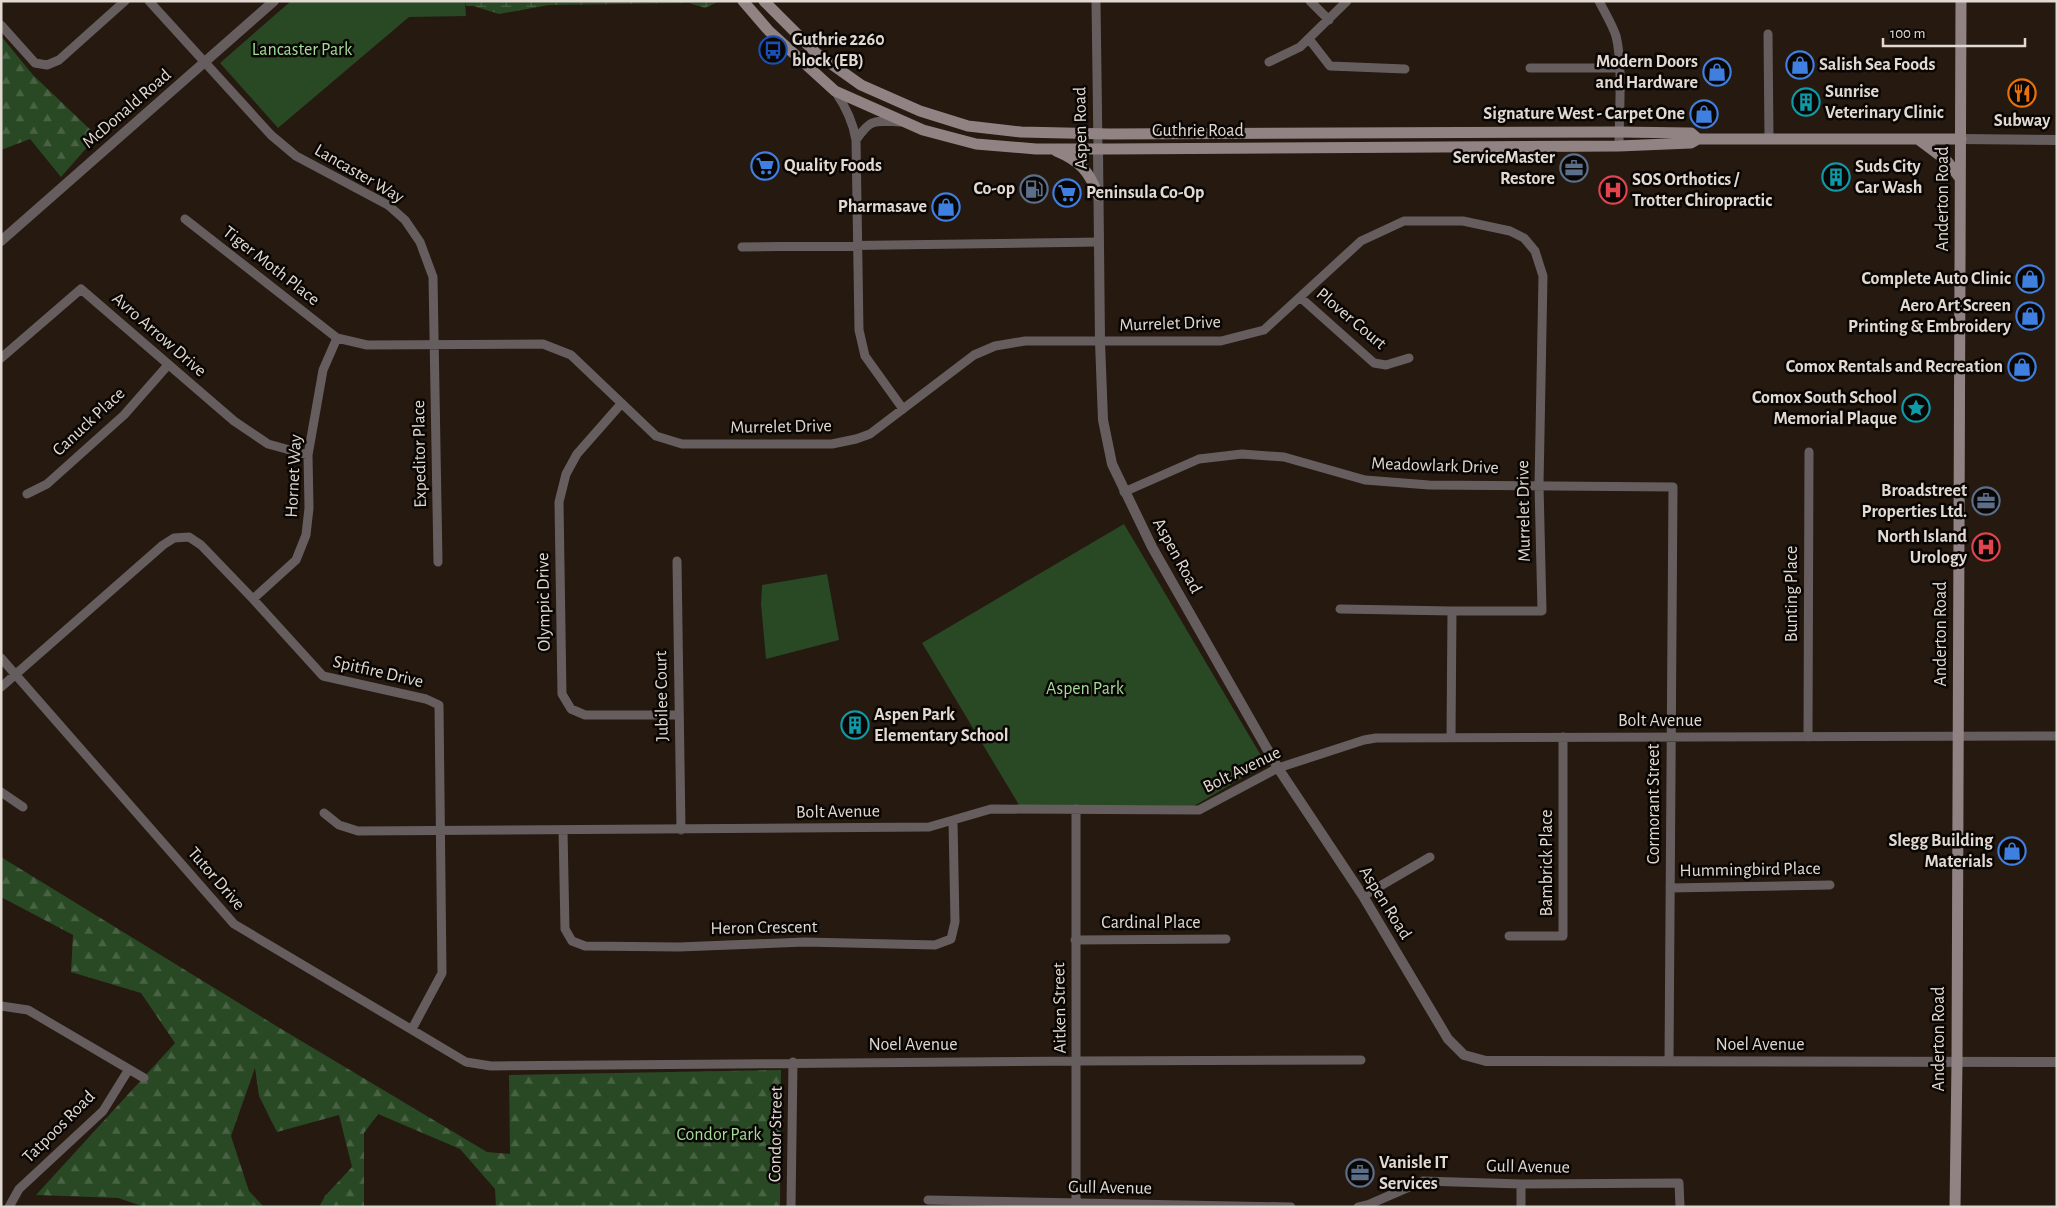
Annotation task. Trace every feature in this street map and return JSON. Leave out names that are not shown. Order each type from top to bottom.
[{"type":"main road","name":"Guthrie Road","points":[[743,1],[769,31],[835,91],[923,130],[976,144],[1050,149],[1098,149],[1619,146],[1691,143],[1698,139],[1960,139]]},
{"type":"main road","name":"Guthrie Road","points":[[764,1],[816,53],[861,85],[920,111],[968,126],[1021,132],[1098,133],[1619,132],[1690,134],[1698,139]]},
{"type":"main road","name":"Anderton Road","points":[[1955,1207],[1962,1]]},
{"type":"main road","points":[[1918,139],[1946,160],[1960,178]]},
{"type":"main road","points":[[1050,149],[1080,164],[1092,179],[1098,196]]},
{"type":"street","points":[[1,25],[36,62],[47,64],[59,60],[125,1]]},
{"type":"street","name":"Lancaster Way","points":[[149,1],[271,135],[296,156],[388,206],[405,220],[420,242],[433,277],[434,345]]},
{"type":"street","name":"McDonald Road","points":[[1,241],[274,1]]},
{"type":"street","name":"Aspen Road","points":[[1096,1],[1100,342],[1103,420],[1112,464],[1152,547],[1278,768],[1364,896],[1448,1039],[1464,1055]]},
{"type":"street","points":[[1310,1],[1329,20]]},
{"type":"street","points":[[1269,62],[1300,48],[1347,1]]},
{"type":"street","points":[[1599,1],[1610,20],[1616,38],[1619,68],[1619,146]]},
{"type":"street","points":[[1768,34],[1769,139]]},
{"type":"street","points":[[1309,39],[1330,66],[1405,69]]},
{"type":"street","points":[[1530,68],[1619,68]]},
{"type":"street","points":[[835,91],[848,109],[856,140],[859,330],[865,356],[903,409]]},
{"type":"street","points":[[856,140],[866,126],[871,123],[879,121],[903,122]]},
{"type":"street","name":"Guthrie Road","points":[[1960,139],[2057,140]]},
{"type":"street","name":"Tiger Moth Place","points":[[185,219],[337,338]]},
{"type":"street","name":"Murrelet Drive","points":[[337,338],[367,345],[543,344],[570,355],[656,436],[682,444],[832,444],[870,434],[974,354],[995,346],[1025,341],[1220,341],[1264,330],[1361,241],[1404,221],[1463,220],[1494,226],[1524,238],[1536,251],[1543,276],[1539,485],[1542,610],[1452,611]]},
{"type":"street","points":[[742,248],[1099,242]]},
{"type":"street","name":"Avro Arrow Drive","points":[[1,358],[81,289],[234,421],[268,444],[308,455]]},
{"type":"street","name":"Plover Court","points":[[1301,298],[1374,363],[1386,365],[1410,358]]},
{"type":"street","name":"Hornet Way","points":[[253,599],[296,560],[306,535],[309,508],[308,455],[322,370],[337,338]]},
{"type":"street","name":"Expeditor Place","points":[[434,345],[438,562]]},
{"type":"street","name":"Canuck Place","points":[[27,494],[47,484],[124,415],[168,365]]},
{"type":"street","name":"Olympic Drive","points":[[621,404],[577,454],[566,474],[559,502],[562,694],[571,709],[586,715],[678,715]]},
{"type":"street","name":"Bunting Place","points":[[1808,737],[1809,452]]},
{"type":"street","name":"Meadowlark Drive","points":[[1124,492],[1199,459],[1242,454],[1284,456],[1364,480],[1429,485],[1669,484]]},
{"type":"street","name":"Cormorant Street","points":[[1669,484],[1671,737],[1669,1061]]},
{"type":"street","name":"Spitfire Drive","points":[[1,687],[163,545],[174,538],[189,537],[201,545],[323,676],[426,699],[439,705],[442,831],[442,973],[412,1029]]},
{"type":"street","name":"Jubilee Court","points":[[677,562],[678,715],[682,830]]},
{"type":"street","points":[[1340,608],[1452,611],[1451,737]]},
{"type":"street","points":[[1,658],[16,674]]},
{"type":"street","name":"Tutor Drive","points":[[16,674],[234,924],[466,1062]]},
{"type":"street","name":"Bolt Avenue","points":[[324,813],[339,825],[358,831],[929,827],[991,809],[1199,810],[1278,768],[1364,740],[1376,738],[2057,736]]},
{"type":"street","name":"Bambrick Place","points":[[1509,936],[1563,936],[1563,737]]},
{"type":"street","points":[[1,792],[23,807]]},
{"type":"street","name":"Aitken Street","points":[[1076,809],[1076,1205]]},
{"type":"street","name":"Heron Crescent","points":[[563,830],[565,929],[572,940],[585,946],[679,947],[805,942],[934,945],[951,939],[955,922],[953,821]]},
{"type":"street","points":[[1364,896],[1430,857]]},
{"type":"street","name":"Hummingbird Place","points":[[1670,888],[1830,885]]},
{"type":"street","name":"Cardinal Place","points":[[1076,940],[1226,939]]},
{"type":"street","points":[[1,1006],[28,1010],[144,1078]]},
{"type":"street","name":"Noel Avenue","points":[[1464,1055],[1486,1062],[2057,1062]]},
{"type":"street","name":"Noel Avenue","points":[[466,1062],[491,1066],[1077,1060],[1361,1060]]},
{"type":"street","name":"Condor Street","points":[[791,1207],[793,1062]]},
{"type":"street","name":"Tatpoos Road","points":[[9,1207],[18,1189],[103,1111],[129,1069]]},
{"type":"street","name":"Gull Avenue","points":[[1358,1207],[1370,1204],[1423,1181],[1521,1184],[1680,1183],[1680,1207]]},
{"type":"street","points":[[1521,1184],[1521,1207]]},
{"type":"street","name":"Gull Avenue","points":[[928,1200],[1076,1205],[1291,1207]]},
{"type":"green space","name":"Lancaster Park","points":[[291,1],[465,1],[466,16],[409,17],[278,128],[220,63]]},
{"type":"green space","points":[[465,1],[720,1],[705,8],[689,3],[549,5],[499,14],[473,6],[466,6]]},
{"type":"green space","points":[[1,36],[33,75],[97,136],[61,177],[30,139],[1,150]]},
{"type":"green space","name":"Aspen Park","points":[[1124,524],[1266,764],[1194,806],[1019,805],[922,643]]},
{"type":"green space","points":[[827,574],[839,640],[766,659],[761,604],[762,585]]},
{"type":"green space","name":"Condor Park","points":[[1,857],[278,1027],[487,1152],[510,1154],[509,1075],[781,1070],[780,1207],[496,1207],[495,1189],[460,1149],[378,1114],[364,1133],[364,1207],[319,1207],[325,1196],[352,1167],[339,1115],[277,1132],[259,1096],[255,1068],[231,1136],[249,1191],[264,1207],[145,1207],[118,1198],[36,1195],[175,1043],[141,993],[71,972],[73,935],[1,897]]},
{"type":"place","name":"Guthrie 2260 block (EB)","points":[[773,50]]},
{"type":"place","name":"Salish Sea Foods","points":[[1800,65]]},
{"type":"place","name":"Modern Doors and Hardware","points":[[1717,72]]},
{"type":"place","name":"Subway","points":[[2022,93]]},
{"type":"place","name":"Sunrise Veterinary Clinic","points":[[1806,102]]},
{"type":"place","name":"Signature West - Carpet One","points":[[1704,114]]},
{"type":"place","name":"Quality Foods","points":[[765,166]]},
{"type":"place","name":"ServiceMaster Restore","points":[[1574,168]]},
{"type":"place","name":"Suds City Car Wash","points":[[1836,177]]},
{"type":"place","name":"Co-op","points":[[1034,189]]},
{"type":"place","name":"SOS Orthotics / Trotter Chiropractic","points":[[1613,190]]},
{"type":"place","name":"Peninsula Co-Op","points":[[1067,193]]},
{"type":"place","name":"Pharmasave","points":[[946,207]]},
{"type":"place","name":"Complete Auto Clinic","points":[[2030,279]]},
{"type":"place","name":"Aero Art Screen Printing & Embroidery","points":[[2030,316]]},
{"type":"place","name":"Comox Rentals and Recreation","points":[[2022,367]]},
{"type":"place","name":"Comox South School Memorial Plaque","points":[[1916,408]]},
{"type":"place","name":"Broadstreet Properties Ltd.","points":[[1986,501]]},
{"type":"place","name":"North Island Urology","points":[[1986,547]]},
{"type":"place","name":"Aspen Park Elementary School","points":[[855,725]]},
{"type":"place","name":"Slegg Building Materials","points":[[2012,851]]},
{"type":"place","name":"Vanisle IT Services","points":[[1360,1173]]}]
